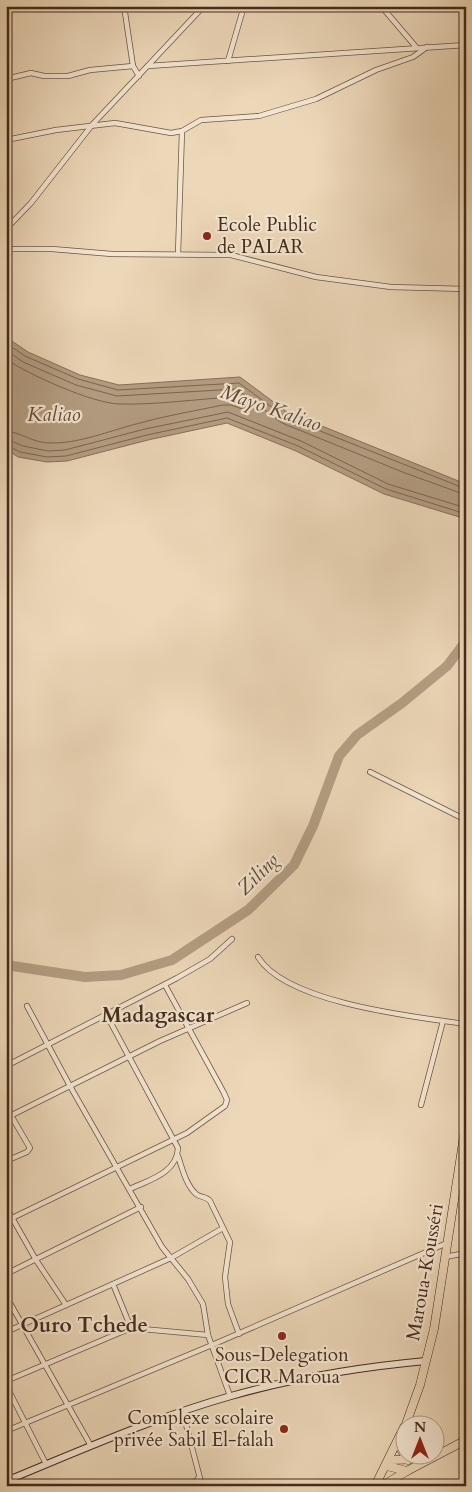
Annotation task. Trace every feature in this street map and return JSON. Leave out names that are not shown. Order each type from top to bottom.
[{"type":"main road","name":"Maroua-Kousséri","points":[[409,1414],[434,1329],[466,1123]]},
{"type":"main road","points":[[6,1481],[91,1446],[230,1396],[325,1374],[426,1361]]},
{"type":"main road","points":[[444,1451],[466,1440]]},
{"type":"main road","name":"Maroua-Kousséri","points":[[375,1486],[394,1450]]},
{"type":"main road","points":[[388,1463],[394,1462]]},
{"type":"main road","points":[[388,1463],[407,1471]]},
{"type":"main road","points":[[382,1486],[420,1464]]},
{"type":"street","points":[[124,6],[133,66],[140,76]]},
{"type":"street","points":[[6,229],[31,203],[92,125],[204,6]]},
{"type":"street","points":[[228,61],[244,6]]},
{"type":"street","points":[[340,6],[352,9],[358,6]]},
{"type":"street","points":[[381,6],[416,47]]},
{"type":"street","points":[[148,66],[466,45]]},
{"type":"street","points":[[6,140],[92,125],[115,123],[136,125],[163,133],[182,131],[201,120],[259,116],[316,99],[376,70],[413,57],[427,47]]},
{"type":"street","points":[[6,79],[31,73],[68,76],[90,70],[133,66]]},
{"type":"street","points":[[466,106],[466,112]]},
{"type":"street","points":[[178,254],[182,131]]},
{"type":"street","points":[[6,248],[239,256],[267,266],[316,277],[383,286],[466,289]]},
{"type":"street","points":[[370,772],[466,820]]},
{"type":"street","points":[[6,1066],[165,985],[210,959],[232,939]]},
{"type":"street","points":[[258,957],[270,972],[286,983],[315,996],[466,1024]]},
{"type":"street","points":[[6,1221],[174,1137],[187,1133],[220,1111],[227,1100],[165,985]]},
{"type":"street","points":[[8,1117],[128,1056],[247,1003]]},
{"type":"street","points":[[27,1006],[46,1044],[117,1165],[162,1247],[188,1279],[203,1304],[208,1335],[230,1396]]},
{"type":"street","points":[[106,1014],[174,1137],[178,1148],[178,1156],[190,1186],[197,1195],[208,1198],[230,1242],[224,1271],[228,1304],[239,1334]]},
{"type":"street","points":[[422,1105],[443,1021]]},
{"type":"street","points":[[6,1107],[8,1117],[30,1148],[27,1152],[6,1161]]},
{"type":"street","points":[[130,1189],[165,1172],[178,1156]]},
{"type":"street","points":[[6,1206],[36,1260],[66,1305]]},
{"type":"street","points":[[6,1274],[141,1207]]},
{"type":"street","points":[[6,1332],[171,1258],[223,1228]]},
{"type":"street","points":[[6,1431],[212,1346],[447,1243]]},
{"type":"street","points":[[444,1258],[466,1253]]},
{"type":"street","points":[[113,1284],[131,1328]]},
{"type":"street","points":[[6,1296],[91,1446]]},
{"type":"street","points":[[6,1380],[131,1328],[208,1335]]},
{"type":"street","points":[[6,1385],[46,1464]]},
{"type":"street","points":[[183,1413],[202,1486]]},
{"type":"street","points":[[193,1486],[199,1477]]},
{"type":"water","name":"Kaliao","points":[[6,337],[28,352],[80,375],[119,385],[240,377],[287,412],[466,484],[466,519],[384,494],[296,451],[227,423],[148,440],[67,461],[47,462],[18,457],[6,449]]},
{"type":"waterway","name":"Ziling","points":[[6,965],[85,977],[121,975],[172,960],[248,910],[294,865],[313,826],[339,756],[357,735],[402,703],[447,666],[466,641]]},
{"type":"place","name":"Ecole Public de PALAR","points":[[207,236]]},
{"type":"place","name":"Sous-Delegation CICR Maroua","points":[[282,1336]]},
{"type":"place","name":"Complexe scolaire privée Sabil El-falah","points":[[284,1429]]},
{"type":"district","name":"Madagascar","points":[[158,1015]]},
{"type":"district","name":"Ouro Tchede","points":[[84,1325]]},
{"type":"water label","name":"Mayo Kaliao","points":[[271,408]]}]
